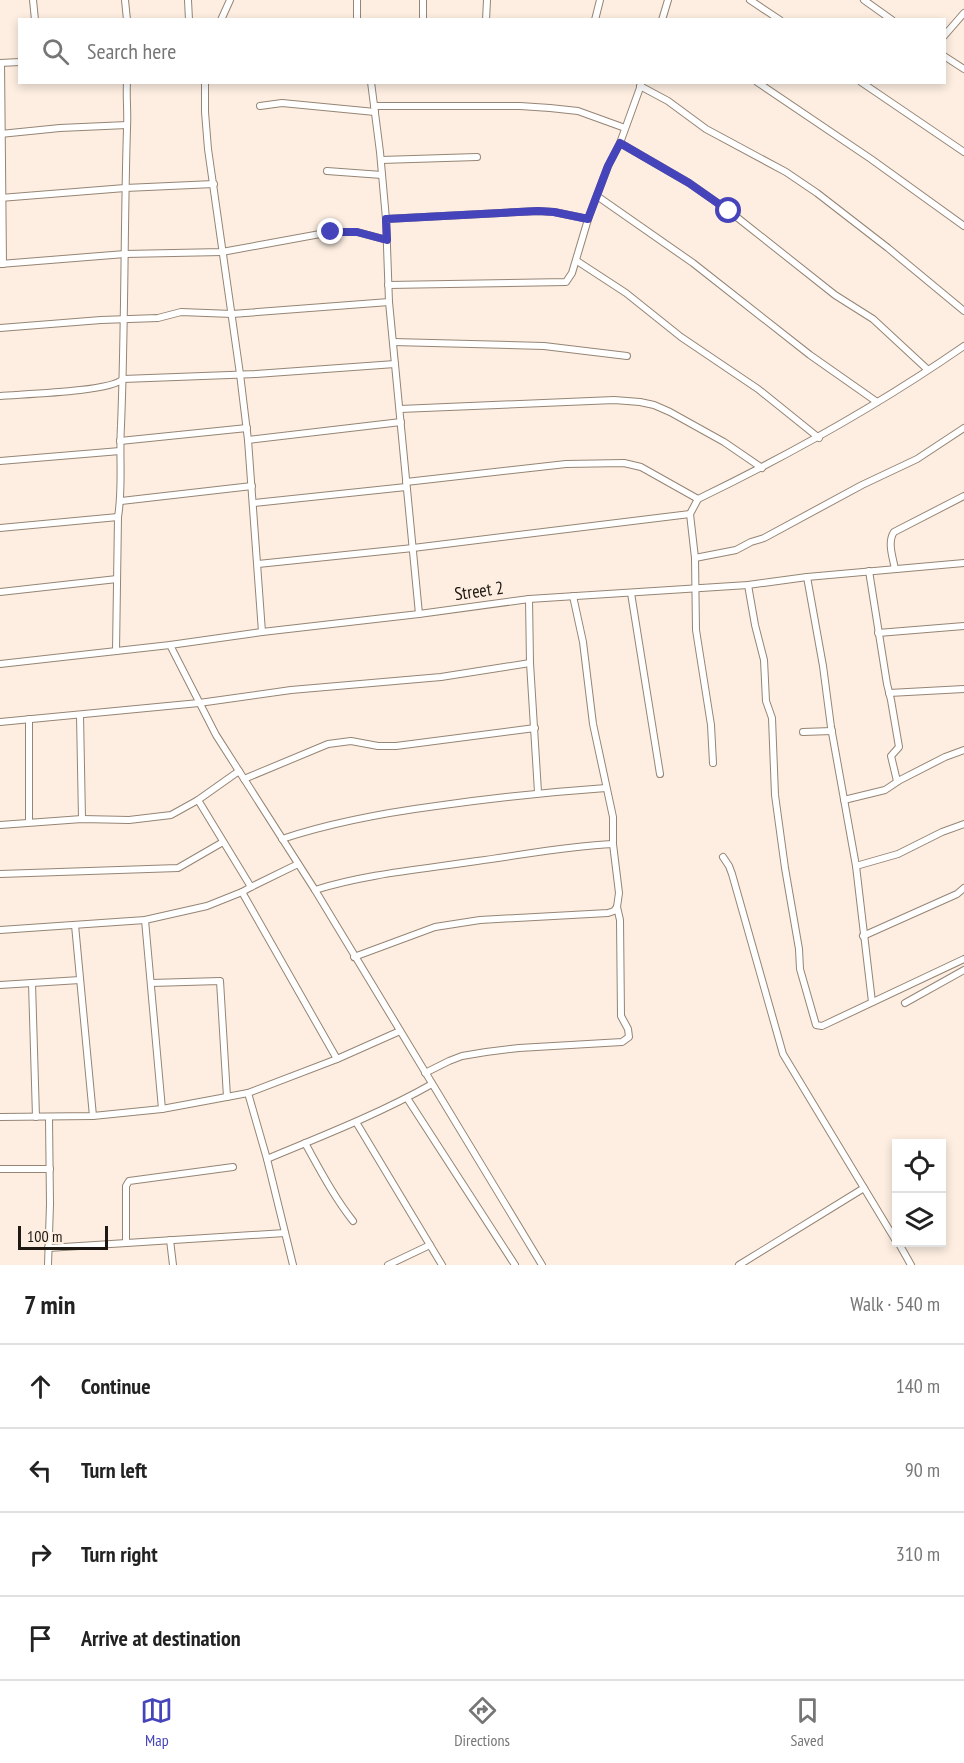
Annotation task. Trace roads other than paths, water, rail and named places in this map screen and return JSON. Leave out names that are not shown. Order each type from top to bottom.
[{"type":"street","points":[[33,0],[35,18]]},
{"type":"street","points":[[125,0],[127,18]]},
{"type":"street","points":[[188,0],[189,18]]},
{"type":"street","points":[[222,18],[230,0]]},
{"type":"street","points":[[357,0],[357,18]]},
{"type":"street","points":[[423,0],[423,18]]},
{"type":"street","points":[[486,18],[487,0]]},
{"type":"street","points":[[596,18],[600,0]]},
{"type":"street","points":[[663,18],[668,0]]},
{"type":"street","points":[[750,0],[777,18]]},
{"type":"street","points":[[864,0],[889,18]]},
{"type":"street","points":[[946,35],[964,13]]},
{"type":"street","points":[[946,57],[964,69]]},
{"type":"street","points":[[18,62],[0,63],[2,264],[125,254],[222,252],[331,232],[357,232],[387,240]]},
{"type":"street","points":[[116,651],[118,517],[121,501],[120,441],[127,84]]},
{"type":"street","points":[[205,84],[206,122],[247,428],[262,632]]},
{"type":"street","points":[[371,84],[381,160],[389,302],[419,614]]},
{"type":"street","points":[[388,285],[562,283],[570,278],[588,219],[608,166],[620,143],[641,84],[706,129],[786,172],[818,193],[964,311]]},
{"type":"street","points":[[760,84],[871,159],[964,226]]},
{"type":"street","points":[[864,84],[964,152]]},
{"type":"street","points":[[260,106],[274,103],[375,109],[520,106],[578,111],[625,128]]},
{"type":"street","points":[[1,134],[127,125]]},
{"type":"street","points":[[620,143],[689,183],[729,211],[826,288],[873,319],[927,369]]},
{"type":"street","points":[[381,160],[477,157]]},
{"type":"street","points":[[327,171],[382,176]]},
{"type":"street","points":[[1,198],[125,188],[214,184]]},
{"type":"street","points":[[597,196],[693,263],[810,355],[877,402]]},
{"type":"street","points":[[386,219],[538,211],[588,219]]},
{"type":"street","points":[[577,261],[626,293],[681,337],[758,389],[819,438]]},
{"type":"street","points":[[0,328],[158,318],[181,312],[232,314],[389,302]]},
{"type":"street","points":[[393,342],[544,346],[627,356]]},
{"type":"street","points":[[713,763],[711,725],[696,630],[695,558],[690,514],[698,499],[819,438],[964,346]]},
{"type":"street","points":[[0,396],[98,388],[117,384],[123,379],[395,364]]},
{"type":"street","points":[[400,409],[614,400],[640,402],[670,412],[724,442],[762,468]]},
{"type":"street","points":[[248,440],[401,422]]},
{"type":"street","points":[[120,441],[247,428]]},
{"type":"street","points":[[695,558],[736,550],[764,538],[862,485],[917,459],[964,428]]},
{"type":"street","points":[[0,461],[120,451]]},
{"type":"street","points":[[254,503],[554,465],[624,463],[641,467],[698,499]]},
{"type":"street","points":[[121,501],[252,486]]},
{"type":"street","points":[[895,569],[891,535],[964,496]]},
{"type":"street","points":[[258,564],[412,548],[690,514]]},
{"type":"street","points":[[0,528],[118,517]]},
{"type":"street","name":"Street 2","points":[[0,664],[170,645],[529,599],[748,585],[807,577],[964,563]]},
{"type":"street","points":[[869,571],[899,747],[891,756],[897,781]]},
{"type":"street","points":[[807,577],[856,866],[872,1002]]},
{"type":"street","points":[[0,592],[117,579]]},
{"type":"street","points":[[748,585],[764,660],[766,701],[772,718],[776,795],[784,868],[799,949],[800,969],[815,1023],[822,1026],[964,959]]},
{"type":"street","points":[[631,592],[660,774]]},
{"type":"street","points":[[425,1073],[462,1056],[519,1048],[622,1042],[629,1037],[628,1029],[621,1016],[620,920],[617,907],[618,880],[613,844],[613,817],[593,724],[584,642],[573,596]]},
{"type":"street","points":[[529,599],[530,663],[538,792]]},
{"type":"street","points":[[878,633],[964,626]]},
{"type":"street","points":[[170,645],[199,703],[239,771],[315,890],[542,1265]]},
{"type":"street","points":[[0,722],[199,703],[291,690],[434,678],[530,663]]},
{"type":"street","points":[[889,693],[964,689]]},
{"type":"street","points":[[80,715],[82,819]]},
{"type":"street","points":[[29,719],[29,822]]},
{"type":"street","points":[[244,779],[328,744],[351,741],[378,746],[396,746],[535,728]]},
{"type":"street","points":[[803,732],[832,732]]},
{"type":"street","points":[[844,800],[885,790],[897,781],[964,750]]},
{"type":"street","points":[[0,825],[82,819],[129,820],[171,815],[198,800],[239,771]]},
{"type":"street","points":[[282,838],[376,814],[538,792],[606,788]]},
{"type":"street","points":[[198,800],[251,887]]},
{"type":"street","points":[[856,866],[898,854],[942,832],[964,824]]},
{"type":"street","points":[[0,874],[178,868],[223,842]]},
{"type":"street","points":[[315,890],[419,869],[613,844]]},
{"type":"street","points":[[723,857],[732,874],[783,1054],[892,1234]]},
{"type":"street","points":[[0,930],[145,920],[207,906],[242,892],[298,864]]},
{"type":"street","points":[[863,936],[957,894],[964,888]]},
{"type":"street","points":[[242,892],[337,1059]]},
{"type":"street","points":[[354,957],[435,927],[480,920],[608,913],[617,907]]},
{"type":"street","points":[[145,920],[162,1109]]},
{"type":"street","points":[[75,925],[93,1116]]},
{"type":"street","points":[[905,1003],[964,970]]},
{"type":"street","points":[[0,985],[80,980]]},
{"type":"street","points":[[150,983],[220,981],[227,1097]]},
{"type":"street","points":[[32,984],[36,1117]]},
{"type":"street","points":[[0,1118],[93,1116],[162,1109],[248,1093],[337,1059],[400,1031]]},
{"type":"street","points":[[267,1159],[356,1122],[432,1084]]},
{"type":"street","points":[[248,1093],[293,1265]]},
{"type":"street","points":[[407,1098],[514,1265]]},
{"type":"street","points":[[48,1265],[49,1118]]},
{"type":"street","points":[[356,1122],[442,1265]]},
{"type":"street","points":[[305,1143],[340,1206],[354,1221]]},
{"type":"street","points":[[126,1243],[126,1186],[129,1181],[233,1167]]},
{"type":"street","points":[[0,1169],[50,1169]]},
{"type":"street","points":[[742,1264],[864,1188]]},
{"type":"street","points":[[48,1248],[285,1233]]},
{"type":"street","points":[[170,1240],[173,1265]]},
{"type":"street","points":[[388,1265],[430,1245]]},
{"type":"street","points":[[900,1247],[911,1265]]}]
